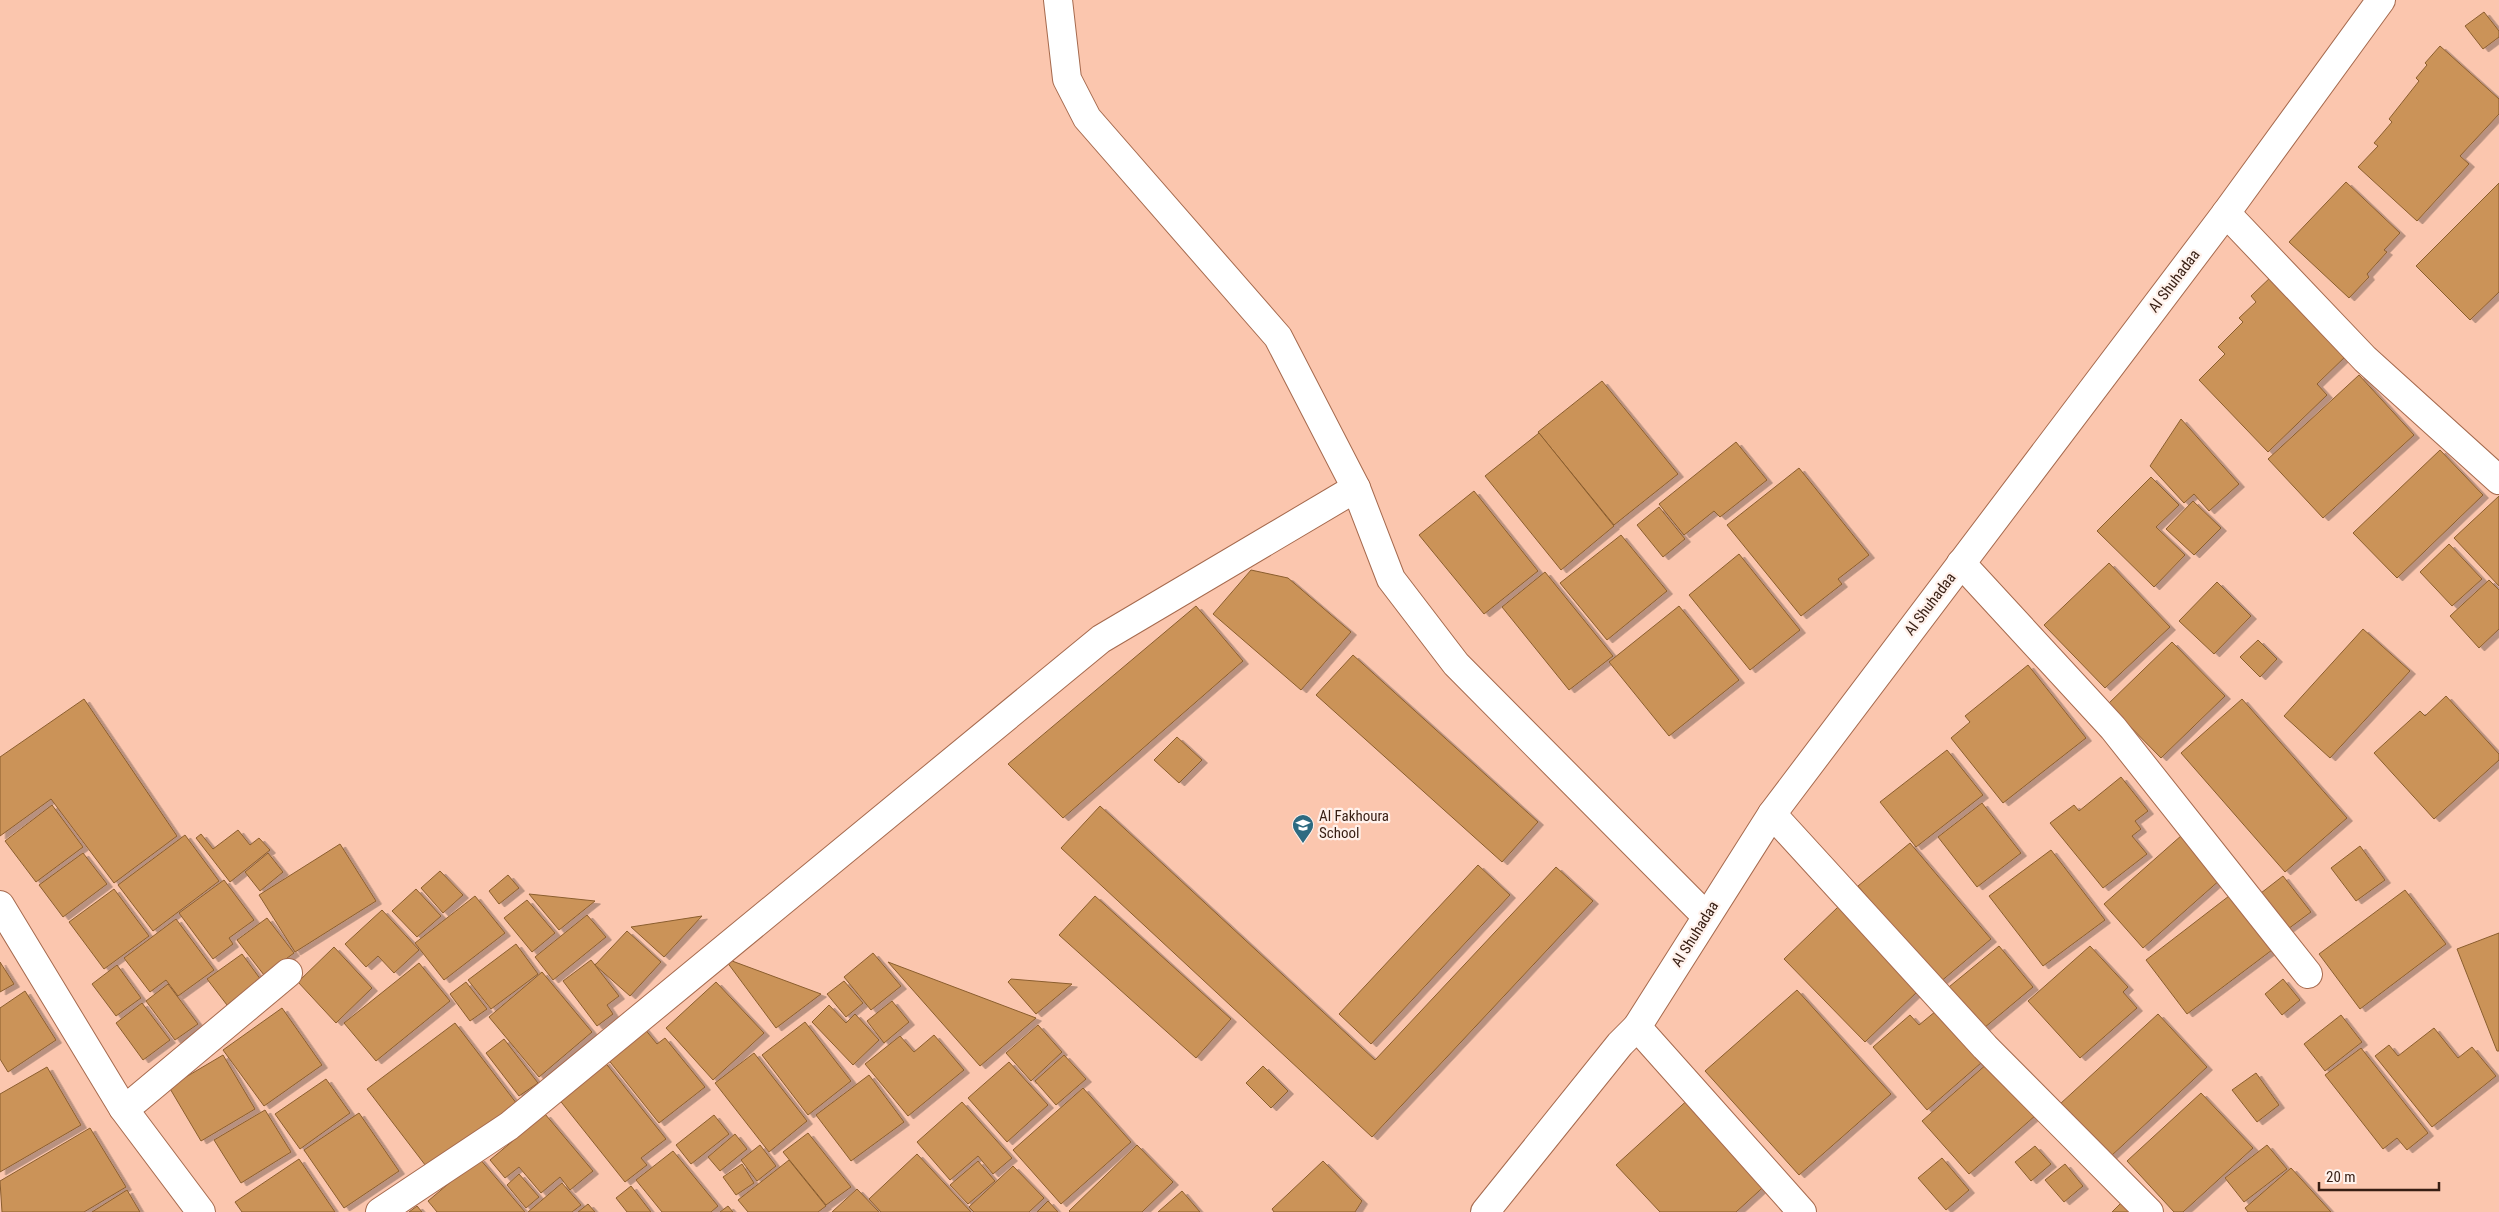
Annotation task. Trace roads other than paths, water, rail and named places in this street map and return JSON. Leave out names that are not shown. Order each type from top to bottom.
[{"type":"street","points":[[1058,0],[1068,79],[1087,118],[1278,337],[1356,488],[1392,578],[1456,664],[1706,916]]},
{"type":"street","name":"Al Shuhadaa","points":[[1485,1212],[1620,1044],[1637,1027],[1772,814],[2226,213],[2381,0]]},
{"type":"street","points":[[2226,213],[2364,359],[2499,480]]},
{"type":"street","points":[[380,1212],[509,1126],[1101,639],[1356,488]]},
{"type":"street","points":[[1961,563],[2113,728],[2308,974]]},
{"type":"street","points":[[1772,814],[1985,1048],[2149,1212]]},
{"type":"street","points":[[0,906],[123,1108],[201,1212]]},
{"type":"street","points":[[123,1108],[136,1100],[288,973]]},
{"type":"street","points":[[1637,1027],[1802,1212]]},
{"type":"place","name":"Al Fakhoura School","points":[[1303,844]]}]
